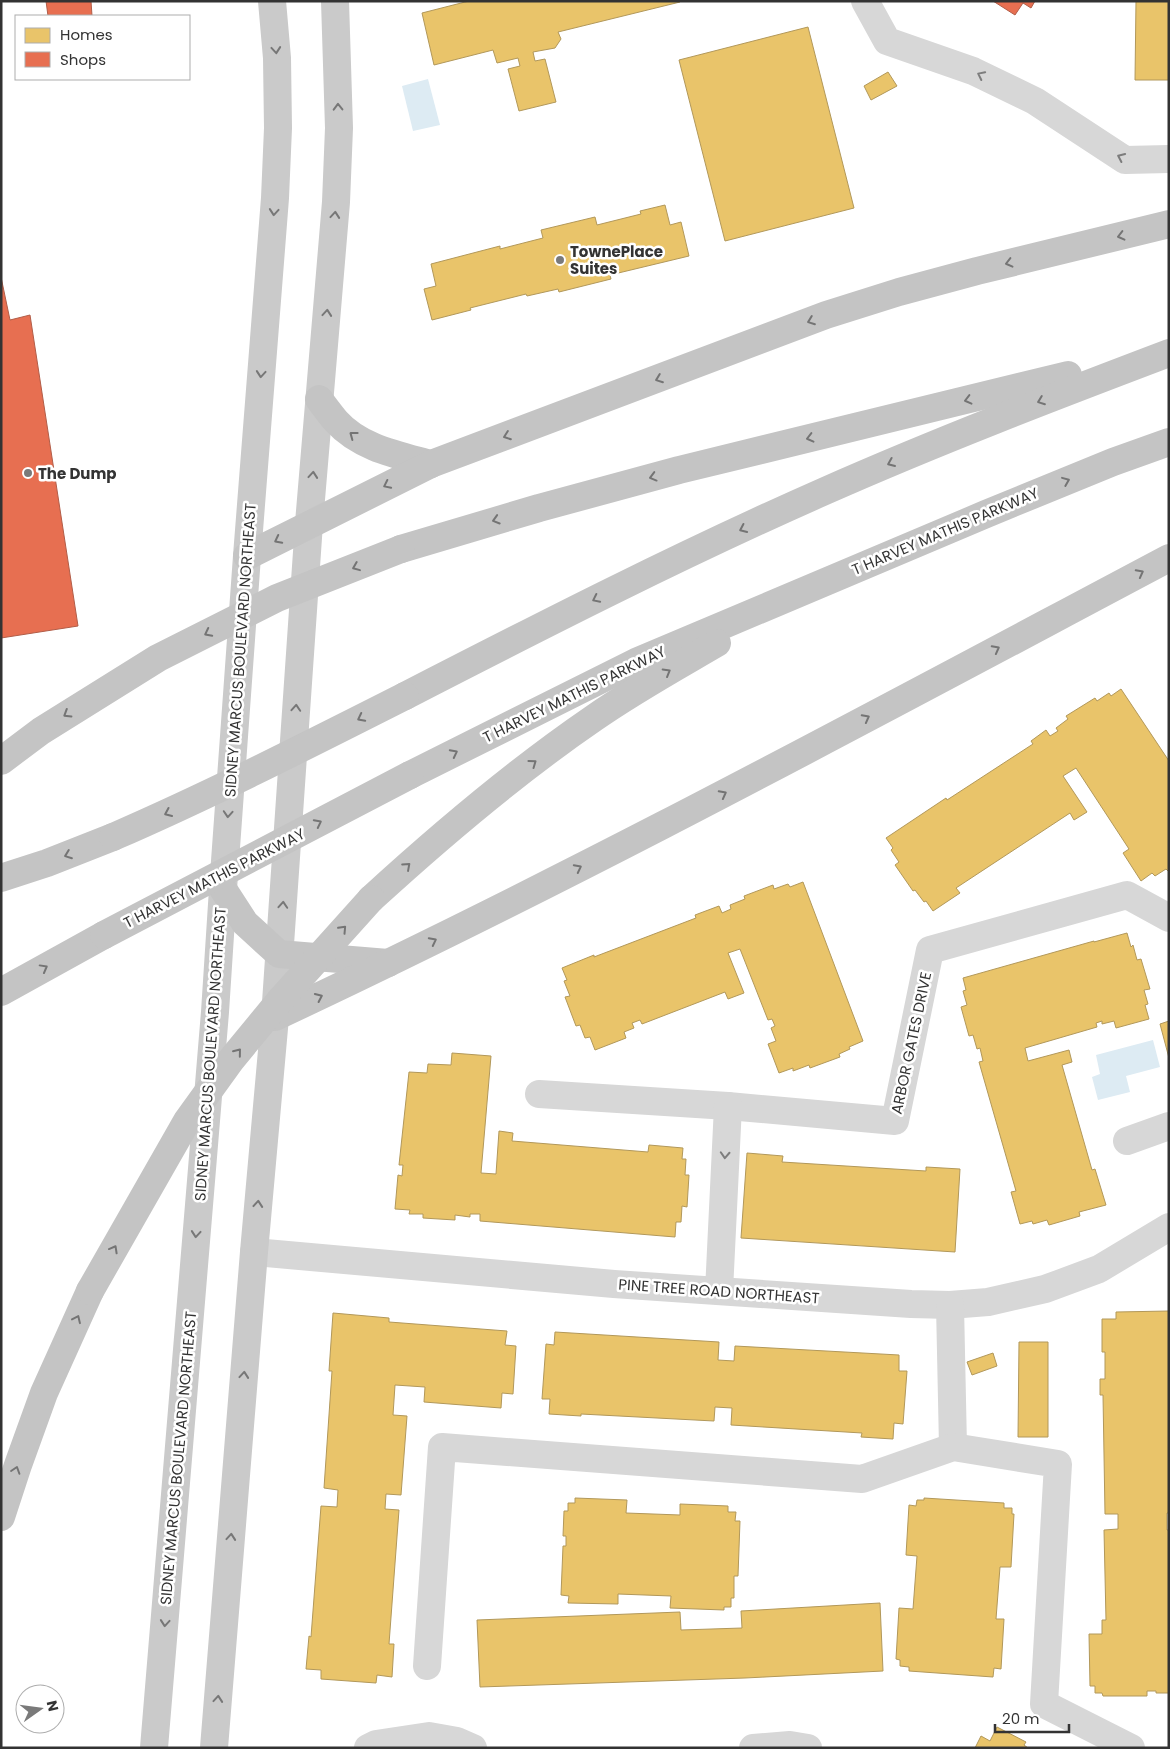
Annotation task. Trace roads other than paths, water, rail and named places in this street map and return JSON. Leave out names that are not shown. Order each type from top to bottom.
[{"type":"highway","points":[[247,556],[309,523],[431,464],[857,304],[977,271],[1169,224]]},
{"type":"highway","points":[[1,761],[41,731],[158,658],[277,598],[401,549],[539,508],[680,470],[1169,352]]},
{"type":"highway","points":[[1,878],[47,863],[190,804],[574,609],[825,491],[1005,415],[1169,352]]},
{"type":"highway","points":[[319,400],[337,422],[362,442],[394,454],[431,464]]},
{"type":"highway","name":"T HARVEY MATHIS PARKWAY","points":[[1,992],[104,935],[410,775],[636,662],[995,510],[1113,462],[1169,442]]},
{"type":"highway","points":[[275,1017],[390,964],[688,813],[1169,558]]},
{"type":"highway","points":[[1,1516],[44,1393],[90,1291],[187,1121],[232,1060],[282,998],[371,899],[429,846],[504,785],[595,718],[654,679],[811,587]]},
{"type":"highway","points":[[222,889],[245,923],[279,954],[390,964]]},
{"type":"main road","name":"SIDNEY MARCUS BOULEVARD NORTHEAST","points":[[154,1748],[216,1012],[222,889],[276,198],[277,58],[272,1]]},
{"type":"main road","points":[[214,1748],[275,1017],[309,523],[336,202],[339,128],[335,1]]},
{"type":"street","points":[[865,1],[888,41],[973,71],[1035,101],[1125,160],[1169,159]]},
{"type":"street","name":"ARBOR GATES DRIVE","points":[[539,1094],[728,1106],[895,1121],[930,950],[1126,895],[1169,918]]},
{"type":"street","points":[[719,1291],[728,1106]]},
{"type":"street","points":[[1127,1141],[1169,1126]]},
{"type":"street","name":"PINE TREE ROAD NORTHEAST","points":[[254,1252],[614,1284],[950,1305],[988,1302],[1045,1289],[1099,1269],[1169,1227]]},
{"type":"street","points":[[950,1305],[953,1447]]},
{"type":"street","points":[[427,1666],[442,1448],[862,1479],[953,1447],[1058,1464],[1044,1704],[1130,1748]]},
{"type":"street","points":[[368,1748],[376,1744],[429,1736],[457,1741],[473,1748]]},
{"type":"street","points":[[753,1748],[790,1745],[808,1748]]},
{"type":"place","name":"TownePlace Suites","points":[[560,260]]},
{"type":"place","name":"The Dump","points":[[28,473]]}]
